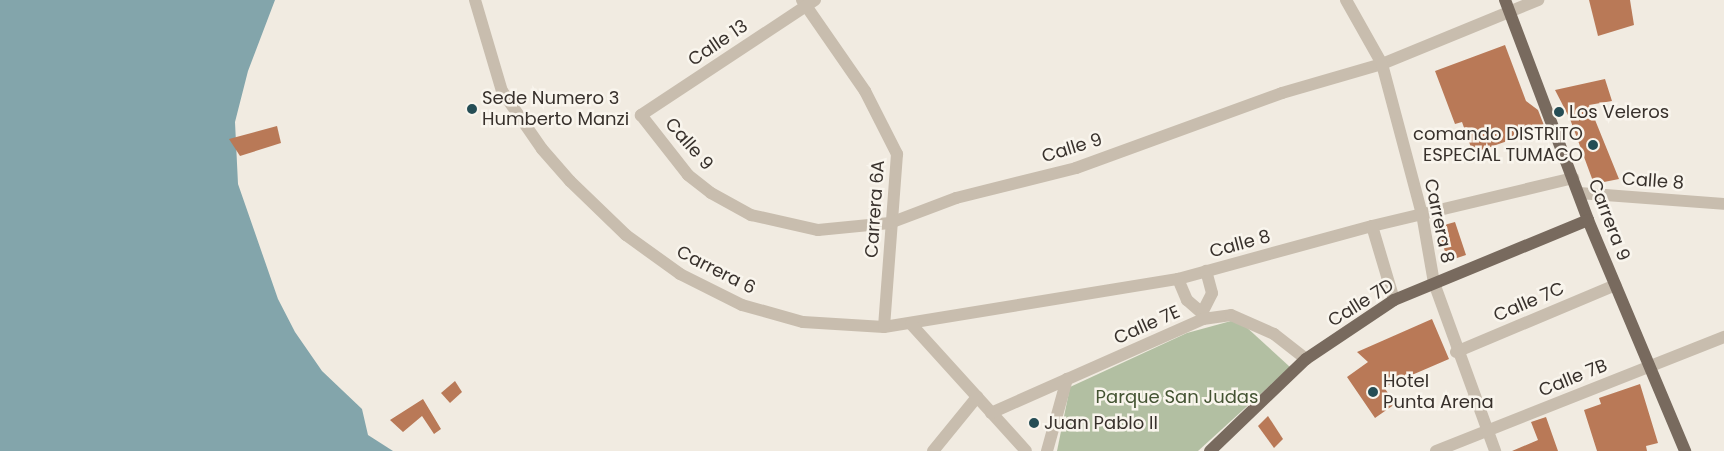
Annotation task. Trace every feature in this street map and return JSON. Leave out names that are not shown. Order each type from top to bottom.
[{"type":"main road","name":"Carrera 9","points":[[1508,6],[1574,178],[1588,220],[1685,451]]},
{"type":"main road","name":"Calle 7D","points":[[1210,451],[1306,359],[1394,300],[1588,220]]},
{"type":"street","name":"Carrera 6","points":[[475,0],[502,91],[542,149],[570,181],[626,235],[680,274],[754,309],[803,322],[884,327],[911,324]]},
{"type":"street","name":"Carrera 8","points":[[1346,0],[1382,64],[1422,214],[1434,283],[1456,352],[1490,431],[1495,451]]},
{"type":"street","name":"Calle 9","points":[[640,115],[688,175],[711,193],[752,215],[818,230],[890,223],[956,198],[1076,168],[1282,94],[1382,64],[1508,6],[1538,0]]},
{"type":"street","name":"Carrera 6A","points":[[807,2],[865,91],[897,154],[890,223],[884,327]]},
{"type":"street","name":"Calle 13","points":[[640,115],[807,2]]},
{"type":"street","name":"Calle 8","points":[[911,324],[1178,279],[1372,226],[1574,178]]},
{"type":"street","name":"Calle 8","points":[[1579,193],[1724,204]]},
{"type":"street","points":[[1372,226],[1394,300]]},
{"type":"street","points":[[1178,279],[1187,300],[1203,316],[1212,292],[1206,271]]},
{"type":"street","name":"Calle 7C","points":[[1456,352],[1615,285]]},
{"type":"street","name":"Calle 7E","points":[[992,413],[1203,316],[1231,315],[1274,334],[1306,359]]},
{"type":"street","points":[[911,324],[1026,451]]},
{"type":"street","name":"Calle 7B","points":[[1436,451],[1490,431],[1649,365],[1724,337]]},
{"type":"street","points":[[1047,451],[1067,379]]},
{"type":"street","points":[[933,451],[977,397]]},
{"type":"green space","name":"Parque San Judas","points":[[1231,321],[1244,325],[1290,367],[1198,451],[1057,451],[1070,387],[1187,333]]},
{"type":"water","points":[[0,0],[275,0],[248,71],[235,122],[238,184],[278,299],[295,332],[322,371],[362,409],[368,435],[393,451],[0,451]]},
{"type":"building","points":[[1589,0],[1630,0],[1634,25],[1598,36]]},
{"type":"building","points":[[1505,45],[1526,101],[1538,110],[1545,128],[1473,153],[1462,122],[1455,124],[1435,71]]},
{"type":"building","points":[[1605,79],[1612,101],[1589,105],[1619,179],[1594,184],[1570,119],[1555,90]]},
{"type":"building","points":[[277,126],[281,143],[240,156],[229,139]]},
{"type":"building","points":[[1455,222],[1466,255],[1448,261],[1437,227]]},
{"type":"building","points":[[1432,319],[1449,359],[1384,387],[1395,404],[1375,418],[1347,377],[1368,362],[1357,352]]},
{"type":"building","points":[[455,381],[462,392],[450,403],[441,393]]},
{"type":"building","points":[[1640,384],[1658,443],[1646,446],[1647,451],[1597,451],[1584,410],[1601,404],[1599,398]]},
{"type":"building","points":[[423,399],[441,429],[434,434],[422,416],[403,432],[390,420]]},
{"type":"building","points":[[1268,416],[1283,439],[1274,448],[1258,426]]},
{"type":"building","points":[[1546,417],[1558,451],[1512,451],[1538,440],[1531,422]]},
{"type":"place","name":"Sede Numero 3 Humberto Manzi","points":[[472,109]]},
{"type":"place","name":"Los Veleros","points":[[1559,112]]},
{"type":"place","name":"comando DISTRITO ESPECIAL TUMACO","points":[[1593,145]]},
{"type":"place","name":"Hotel Punta Arena","points":[[1373,392]]},
{"type":"place","name":"Juan Pablo II","points":[[1034,423]]}]
